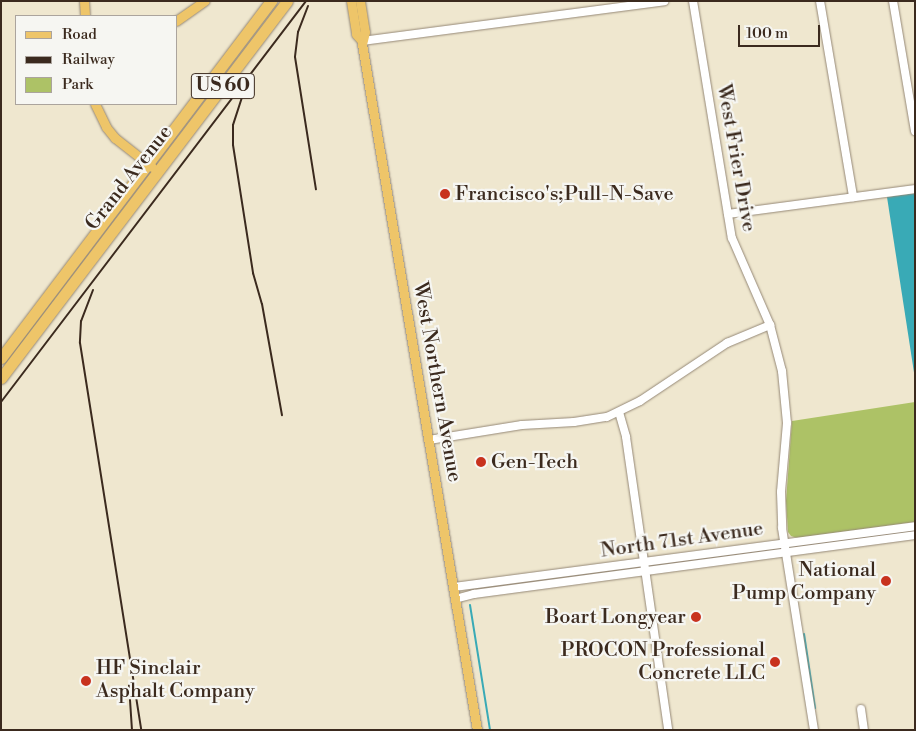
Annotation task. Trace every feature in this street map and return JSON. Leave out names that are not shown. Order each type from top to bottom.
[{"type":"highway","name":"Grand Avenue","points":[[1,378],[149,164],[271,1]]},
{"type":"highway","name":"Grand Avenue","points":[[1,358],[58,294],[159,172],[287,1]]},
{"type":"main road","points":[[84,1],[85,15]]},
{"type":"main road","points":[[178,21],[205,1]]},
{"type":"main road","name":"West Northern Avenue","points":[[351,1],[356,34],[362,41]]},
{"type":"main road","name":"West Northern Avenue","points":[[360,1],[365,32],[362,41],[477,730]]},
{"type":"main road","points":[[95,105],[106,127],[115,138],[159,172]]},
{"type":"street","points":[[362,41],[664,1]]},
{"type":"street","name":"West Frier Drive","points":[[693,1],[735,246],[770,325],[782,371],[786,406],[781,503],[783,543],[814,730]]},
{"type":"street","points":[[820,1],[853,197]]},
{"type":"street","points":[[893,1],[915,132]]},
{"type":"street","points":[[728,214],[915,189]]},
{"type":"street","points":[[429,440],[522,425],[590,421],[619,412],[727,343],[770,325]]},
{"type":"street","points":[[619,412],[626,437],[668,730]]},
{"type":"street","name":"North 71st Avenue","points":[[454,587],[915,526]]},
{"type":"street","points":[[858,533],[859,542]]},
{"type":"street","name":"North 71st Avenue","points":[[455,599],[466,595],[915,535]]},
{"type":"street","points":[[727,551],[728,560]]},
{"type":"street","points":[[861,709],[864,730]]},
{"type":"green space","points":[[915,402],[915,522],[797,538],[791,536],[788,532],[786,501],[792,421]]},
{"type":"water","points":[[915,193],[915,379],[887,197]]},
{"type":"waterway","points":[[470,605],[490,730]]},
{"type":"waterway","points":[[804,634],[815,708]]},
{"type":"railway","points":[[1,402],[306,1]]},
{"type":"railway","points":[[308,6],[298,32],[295,57],[316,189]]},
{"type":"railway","points":[[245,88],[233,125],[233,145],[253,273],[262,304],[282,415]]},
{"type":"railway","points":[[93,290],[81,321],[80,343],[141,730]]},
{"type":"railway","points":[[129,685],[132,730]]},
{"type":"place","name":"Francisco's;Pull-N-Save","points":[[445,194]]},
{"type":"place","name":"Gen-Tech","points":[[481,462]]},
{"type":"place","name":"National Pump Company","points":[[886,581]]},
{"type":"place","name":"Boart Longyear","points":[[696,617]]},
{"type":"place","name":"PROCON Professional Concrete LLC","points":[[775,662]]},
{"type":"place","name":"HF Sinclair Asphalt Company","points":[[86,681]]}]
